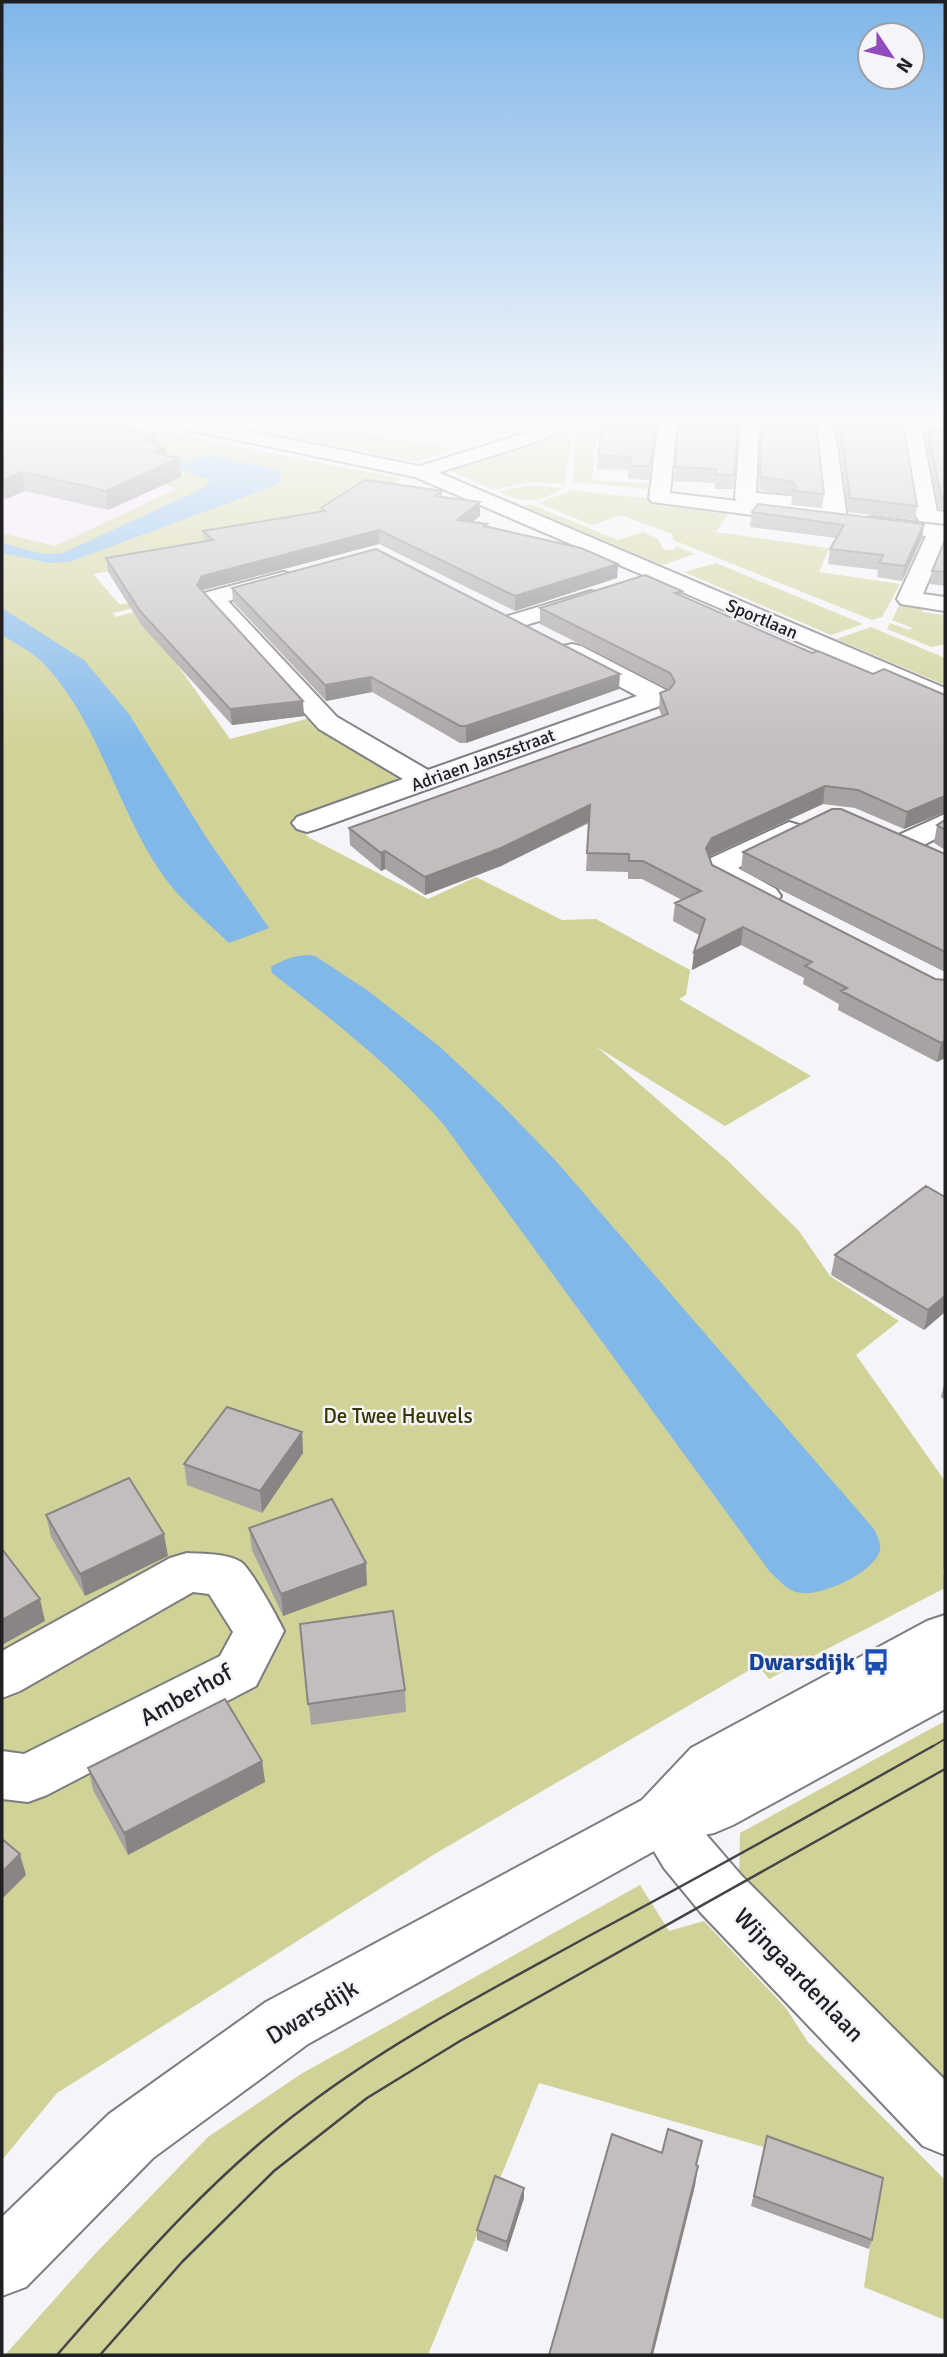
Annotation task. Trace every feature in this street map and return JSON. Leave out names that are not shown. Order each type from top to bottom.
[{"type":"street","name":"Sportlaan","points":[[560,532],[945,697]]},
{"type":"street","points":[[941,532],[909,599],[945,604]]},
{"type":"street","points":[[303,574],[212,598],[328,723],[426,781]]},
{"type":"street","points":[[634,584],[660,575]]},
{"type":"street","points":[[491,609],[516,621],[608,592]]},
{"type":"street","name":"Adriaen Janszstraat","points":[[306,823],[659,697],[516,621]]},
{"type":"street","points":[[785,906],[723,875],[722,864],[813,820]]},
{"type":"street","points":[[935,858],[893,838],[945,823]]},
{"type":"street","name":"Amberhof","points":[[2,1676],[187,1572],[224,1576],[259,1631],[238,1671],[28,1778],[2,1775]]},
{"type":"street","name":"Dwarsdijk","points":[[662,1818],[710,1765],[945,1636]]},
{"type":"street","name":"Dwarsdijk","points":[[2,2263],[131,2136],[287,2023],[662,1818],[714,1808],[731,1800],[945,1683]]},
{"type":"street","name":"Wijngaardenlaan","points":[[662,1818],[684,1850],[721,1894],[945,2124]]},
{"type":"shaded area","points":[[2,532],[85,532],[55,546]]},
{"type":"green space","name":"De Twee Heuvels","points":[[85,532],[277,532],[218,553],[93,574],[119,604],[137,603],[137,607],[113,613],[116,617],[188,597],[142,615],[230,739],[310,718],[398,776],[395,782],[293,820],[308,837],[428,899],[476,877],[562,920],[596,919],[690,970],[686,995],[679,999],[811,1076],[725,1126],[597,1047],[727,1160],[799,1231],[830,1276],[899,1321],[856,1355],[945,1481],[945,1588],[769,1679],[758,1665],[438,1852],[57,2093],[2,2160],[2,533],[55,546]]},
{"type":"green space","points":[[584,532],[598,532],[618,540],[643,532],[658,539],[664,550],[674,550],[676,546],[695,554],[662,565]]},
{"type":"green space","points":[[667,532],[716,532],[829,548],[819,572],[900,584],[882,617],[872,620],[673,540],[672,534]]},
{"type":"green space","points":[[716,563],[863,624],[831,635],[684,572]]},
{"type":"green space","points":[[900,604],[924,608],[922,612],[945,615],[945,644],[932,647],[887,629],[890,623],[909,630],[912,628],[892,620]]},
{"type":"green space","points":[[871,627],[945,658],[945,685],[836,639]]},
{"type":"green space","points":[[945,1721],[945,2090],[739,1883],[740,1833]]},
{"type":"green space","points":[[640,1885],[669,1931],[704,1921],[786,2008],[807,2041],[945,2180],[945,2320],[864,2287],[879,2188],[764,2147],[539,2083],[428,2355],[5,2355],[93,2256],[208,2137],[301,2074]]},
{"type":"water","points":[[108,532],[150,532],[69,562],[49,563],[2,553],[2,543],[43,554],[63,553]]},
{"type":"water","points":[[2,608],[84,660],[129,714],[208,840],[269,928],[229,943],[169,884],[146,848],[79,711],[38,658],[2,635]]},
{"type":"water","points":[[308,955],[315,956],[367,990],[439,1046],[500,1103],[556,1161],[874,1529],[880,1550],[868,1567],[830,1588],[805,1593],[789,1589],[770,1572],[444,1125],[383,1063],[272,973],[271,967],[280,962]]},
{"type":"building","points":[[204,532],[371,532],[202,576],[197,585],[303,701],[230,709],[140,611],[106,558],[213,540]]},
{"type":"building","points":[[383,532],[510,532],[581,548],[618,564],[515,596]]},
{"type":"building","points":[[840,532],[920,532],[905,566],[879,563],[883,555],[830,549]]},
{"type":"building","points":[[945,540],[945,572],[932,571]]},
{"type":"building","points":[[376,549],[620,674],[460,726],[371,677],[325,685],[232,588]]},
{"type":"building","points":[[645,575],[682,591],[675,593],[812,653],[818,651],[873,674],[884,669],[945,695],[945,796],[907,812],[858,790],[825,786],[712,838],[706,848],[712,865],[935,979],[945,980],[945,1041],[941,1043],[841,991],[847,988],[805,966],[812,962],[743,927],[694,952],[705,919],[675,903],[701,891],[643,861],[629,861],[629,854],[587,853],[590,805],[501,848],[425,877],[385,851],[381,853],[349,828],[668,714],[660,693],[670,689],[675,682],[670,673],[540,608]]},
{"type":"building","points":[[832,809],[841,809],[945,854],[945,952],[743,852]]},
{"type":"building","points":[[945,820],[945,830],[937,825]]},
{"type":"building","points":[[926,1186],[945,1197],[945,1296],[928,1310],[835,1255]]},
{"type":"building","points":[[227,1407],[302,1432],[260,1491],[184,1464]]},
{"type":"building","points":[[129,1478],[164,1534],[80,1574],[46,1515]]},
{"type":"building","points":[[332,1499],[366,1563],[281,1594],[249,1528]]},
{"type":"building","points":[[2,1549],[40,1599],[2,1620]]},
{"type":"building","points":[[393,1611],[405,1690],[308,1704],[300,1624]]},
{"type":"building","points":[[225,1699],[262,1761],[124,1833],[88,1768]]},
{"type":"building","points":[[2,1839],[20,1854],[2,1872]]},
{"type":"building","points":[[668,2129],[702,2141],[651,2355],[549,2355],[612,2134],[662,2153]]},
{"type":"building","points":[[767,2136],[883,2178],[872,2240],[754,2196]]},
{"type":"building","points":[[495,2176],[524,2188],[507,2242],[477,2230]]},
{"type":"tram line","points":[[930,1748],[945,1739]]},
{"type":"tram line","points":[[57,2355],[145,2256],[206,2193],[271,2134],[338,2083],[479,1996],[933,1746]]},
{"type":"tram line","points":[[100,2355],[182,2262],[274,2171],[367,2098],[460,2041],[945,1769]]},
{"type":"place","name":"Dwarsdijk","points":[[876,1662]]}]
